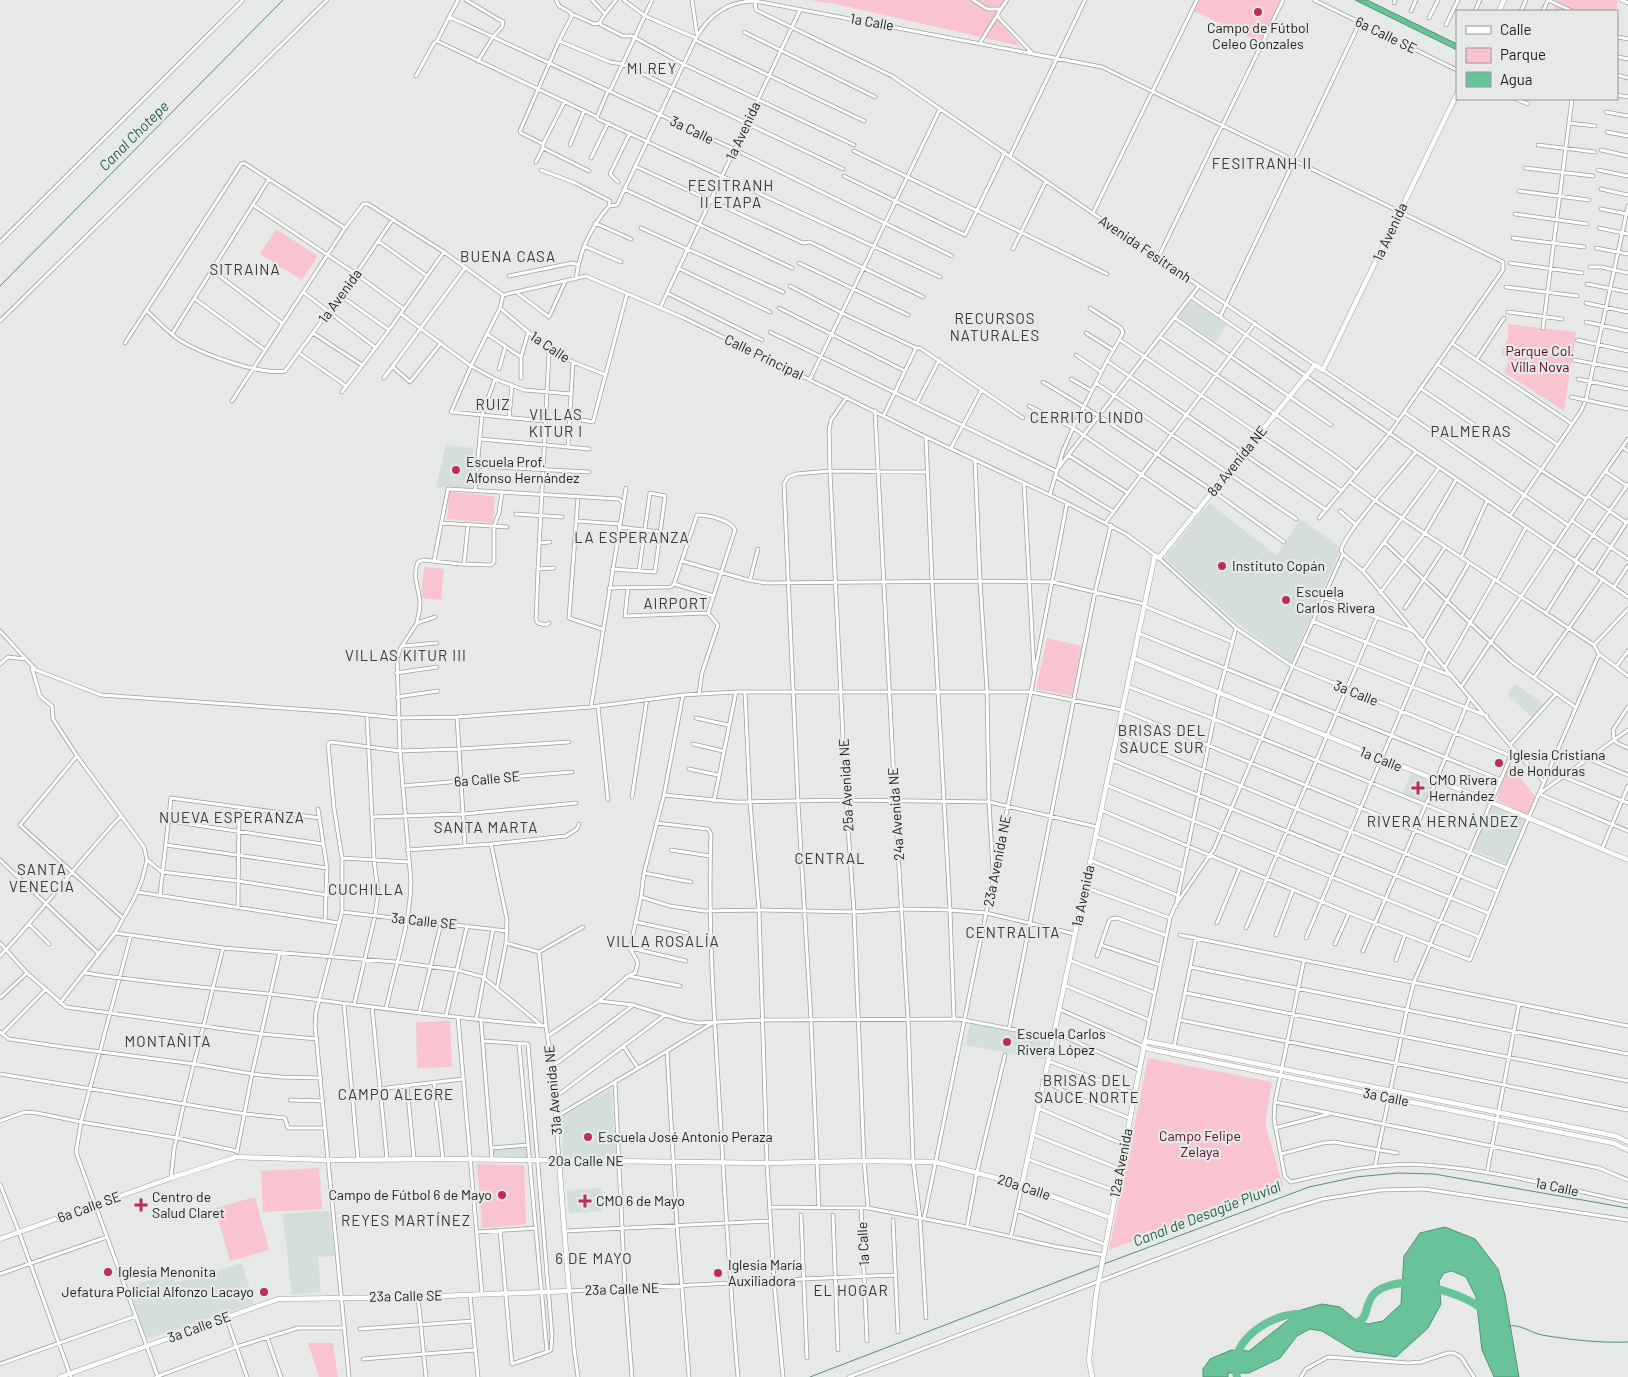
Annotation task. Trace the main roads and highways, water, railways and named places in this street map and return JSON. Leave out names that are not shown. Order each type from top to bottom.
[{"type":"water","points":[[1355,0],[1367,0],[1456,44],[1456,50]]},
{"type":"water","points":[[1445,1227],[1475,1239],[1498,1269],[1505,1295],[1519,1377],[1494,1377],[1482,1350],[1476,1297],[1466,1277],[1452,1271],[1444,1273],[1439,1281],[1441,1304],[1428,1328],[1396,1357],[1355,1351],[1322,1331],[1310,1329],[1297,1336],[1280,1358],[1249,1373],[1228,1373],[1228,1377],[1203,1377],[1203,1369],[1210,1359],[1231,1350],[1249,1351],[1301,1310],[1322,1304],[1340,1307],[1356,1320],[1368,1324],[1383,1321],[1401,1304],[1404,1256],[1420,1233]]},
{"type":"waterway","name":"Canal Chotepe","points":[[0,286],[283,0]]},
{"type":"waterway","name":"Canal de Desagüe Pluvial","points":[[1104,1264],[1309,1187],[1356,1177],[1398,1173],[1434,1174],[1628,1208]]},
{"type":"waterway","name":"Canal de Desagüe Pluvial","points":[[810,1377],[1101,1265]]},
{"type":"waterway","points":[[1350,1326],[1361,1321],[1370,1300],[1377,1291],[1388,1286],[1412,1282]]},
{"type":"waterway","points":[[1430,1287],[1459,1296],[1485,1311]]},
{"type":"waterway","points":[[1237,1377],[1236,1357],[1240,1347],[1255,1331],[1285,1316],[1306,1314]]},
{"type":"waterway","points":[[1509,1326],[1518,1326],[1538,1334],[1564,1338],[1596,1342],[1628,1342]]},
{"type":"place","name":"Campo de Fútbol Celeo Gonzales","points":[[1258,12]]},
{"type":"place","name":"Escuela Prof. Alfonso Hernández","points":[[456,470]]},
{"type":"place","name":"Instituto Copán","points":[[1222,566]]},
{"type":"place","name":"Escuela Carlos Rivera","points":[[1286,600]]},
{"type":"place","name":"Iglesia Cristiana de Honduras","points":[[1499,763]]},
{"type":"place","name":"CMO Rivera Hernández","points":[[1418,788]]},
{"type":"place","name":"Escuela Carlos Rivera López","points":[[1007,1042]]},
{"type":"place","name":"Escuela José Antonio Peraza","points":[[588,1137]]},
{"type":"place","name":"Campo de Fútbol 6 de Mayo","points":[[502,1195]]},
{"type":"place","name":"CMO 6 de Mayo","points":[[585,1201]]},
{"type":"place","name":"Centro de Salud Claret","points":[[141,1205]]},
{"type":"place","name":"Iglesia Menonita","points":[[108,1272]]},
{"type":"place","name":"Iglesia María Auxiliadora","points":[[718,1273]]},
{"type":"place","name":"Jefatura Policial Alfonzo Lacayo","points":[[264,1292]]},
{"type":"district","name":"MI REY","points":[[652,69]]},
{"type":"district","name":"FESITRANH II","points":[[1262,164]]},
{"type":"district","name":"FESITRANH II ETAPA","points":[[731,194]]},
{"type":"district","name":"BUENA CASA","points":[[508,257]]},
{"type":"district","name":"SITRAINA","points":[[245,270]]},
{"type":"district","name":"RECURSOS NATURALES","points":[[995,328]]},
{"type":"district","name":"RUIZ","points":[[493,405]]},
{"type":"district","name":"CERRITO LINDO","points":[[1087,418]]},
{"type":"district","name":"VILLAS KITUR I","points":[[556,424]]},
{"type":"district","name":"PALMERAS","points":[[1471,432]]},
{"type":"district","name":"LA ESPERANZA","points":[[632,538]]},
{"type":"district","name":"AIRPORT","points":[[676,604]]},
{"type":"district","name":"VILLAS KITUR III","points":[[406,656]]},
{"type":"district","name":"BRISAS DEL SAUCE SUR","points":[[1162,740]]},
{"type":"district","name":"NUEVA ESPERANZA","points":[[232,818]]},
{"type":"district","name":"RIVERA HERNÁNDEZ","points":[[1443,822]]},
{"type":"district","name":"SANTA MARTA","points":[[486,828]]},
{"type":"district","name":"CENTRAL","points":[[830,859]]},
{"type":"district","name":"SANTA VENECIA","points":[[42,878]]},
{"type":"district","name":"CUCHILLA","points":[[366,890]]},
{"type":"district","name":"CENTRALITA","points":[[1013,933]]},
{"type":"district","name":"VILLA ROSALÍA","points":[[663,942]]},
{"type":"district","name":"MONTAÑITA","points":[[168,1042]]},
{"type":"district","name":"BRISAS DEL SAUCE NORTE","points":[[1087,1090]]},
{"type":"district","name":"CAMPO ALEGRE","points":[[396,1095]]},
{"type":"district","name":"REYES MARTÍNEZ","points":[[406,1221]]},
{"type":"district","name":"6 DE MAYO","points":[[594,1259]]},
{"type":"district","name":"EL HOGAR","points":[[851,1291]]},
{"type":"park label","name":"Parque Col. Villa Nova","points":[[1540,360]]},
{"type":"park label","name":"Campo Felipe Zelaya","points":[[1200,1144]]}]
